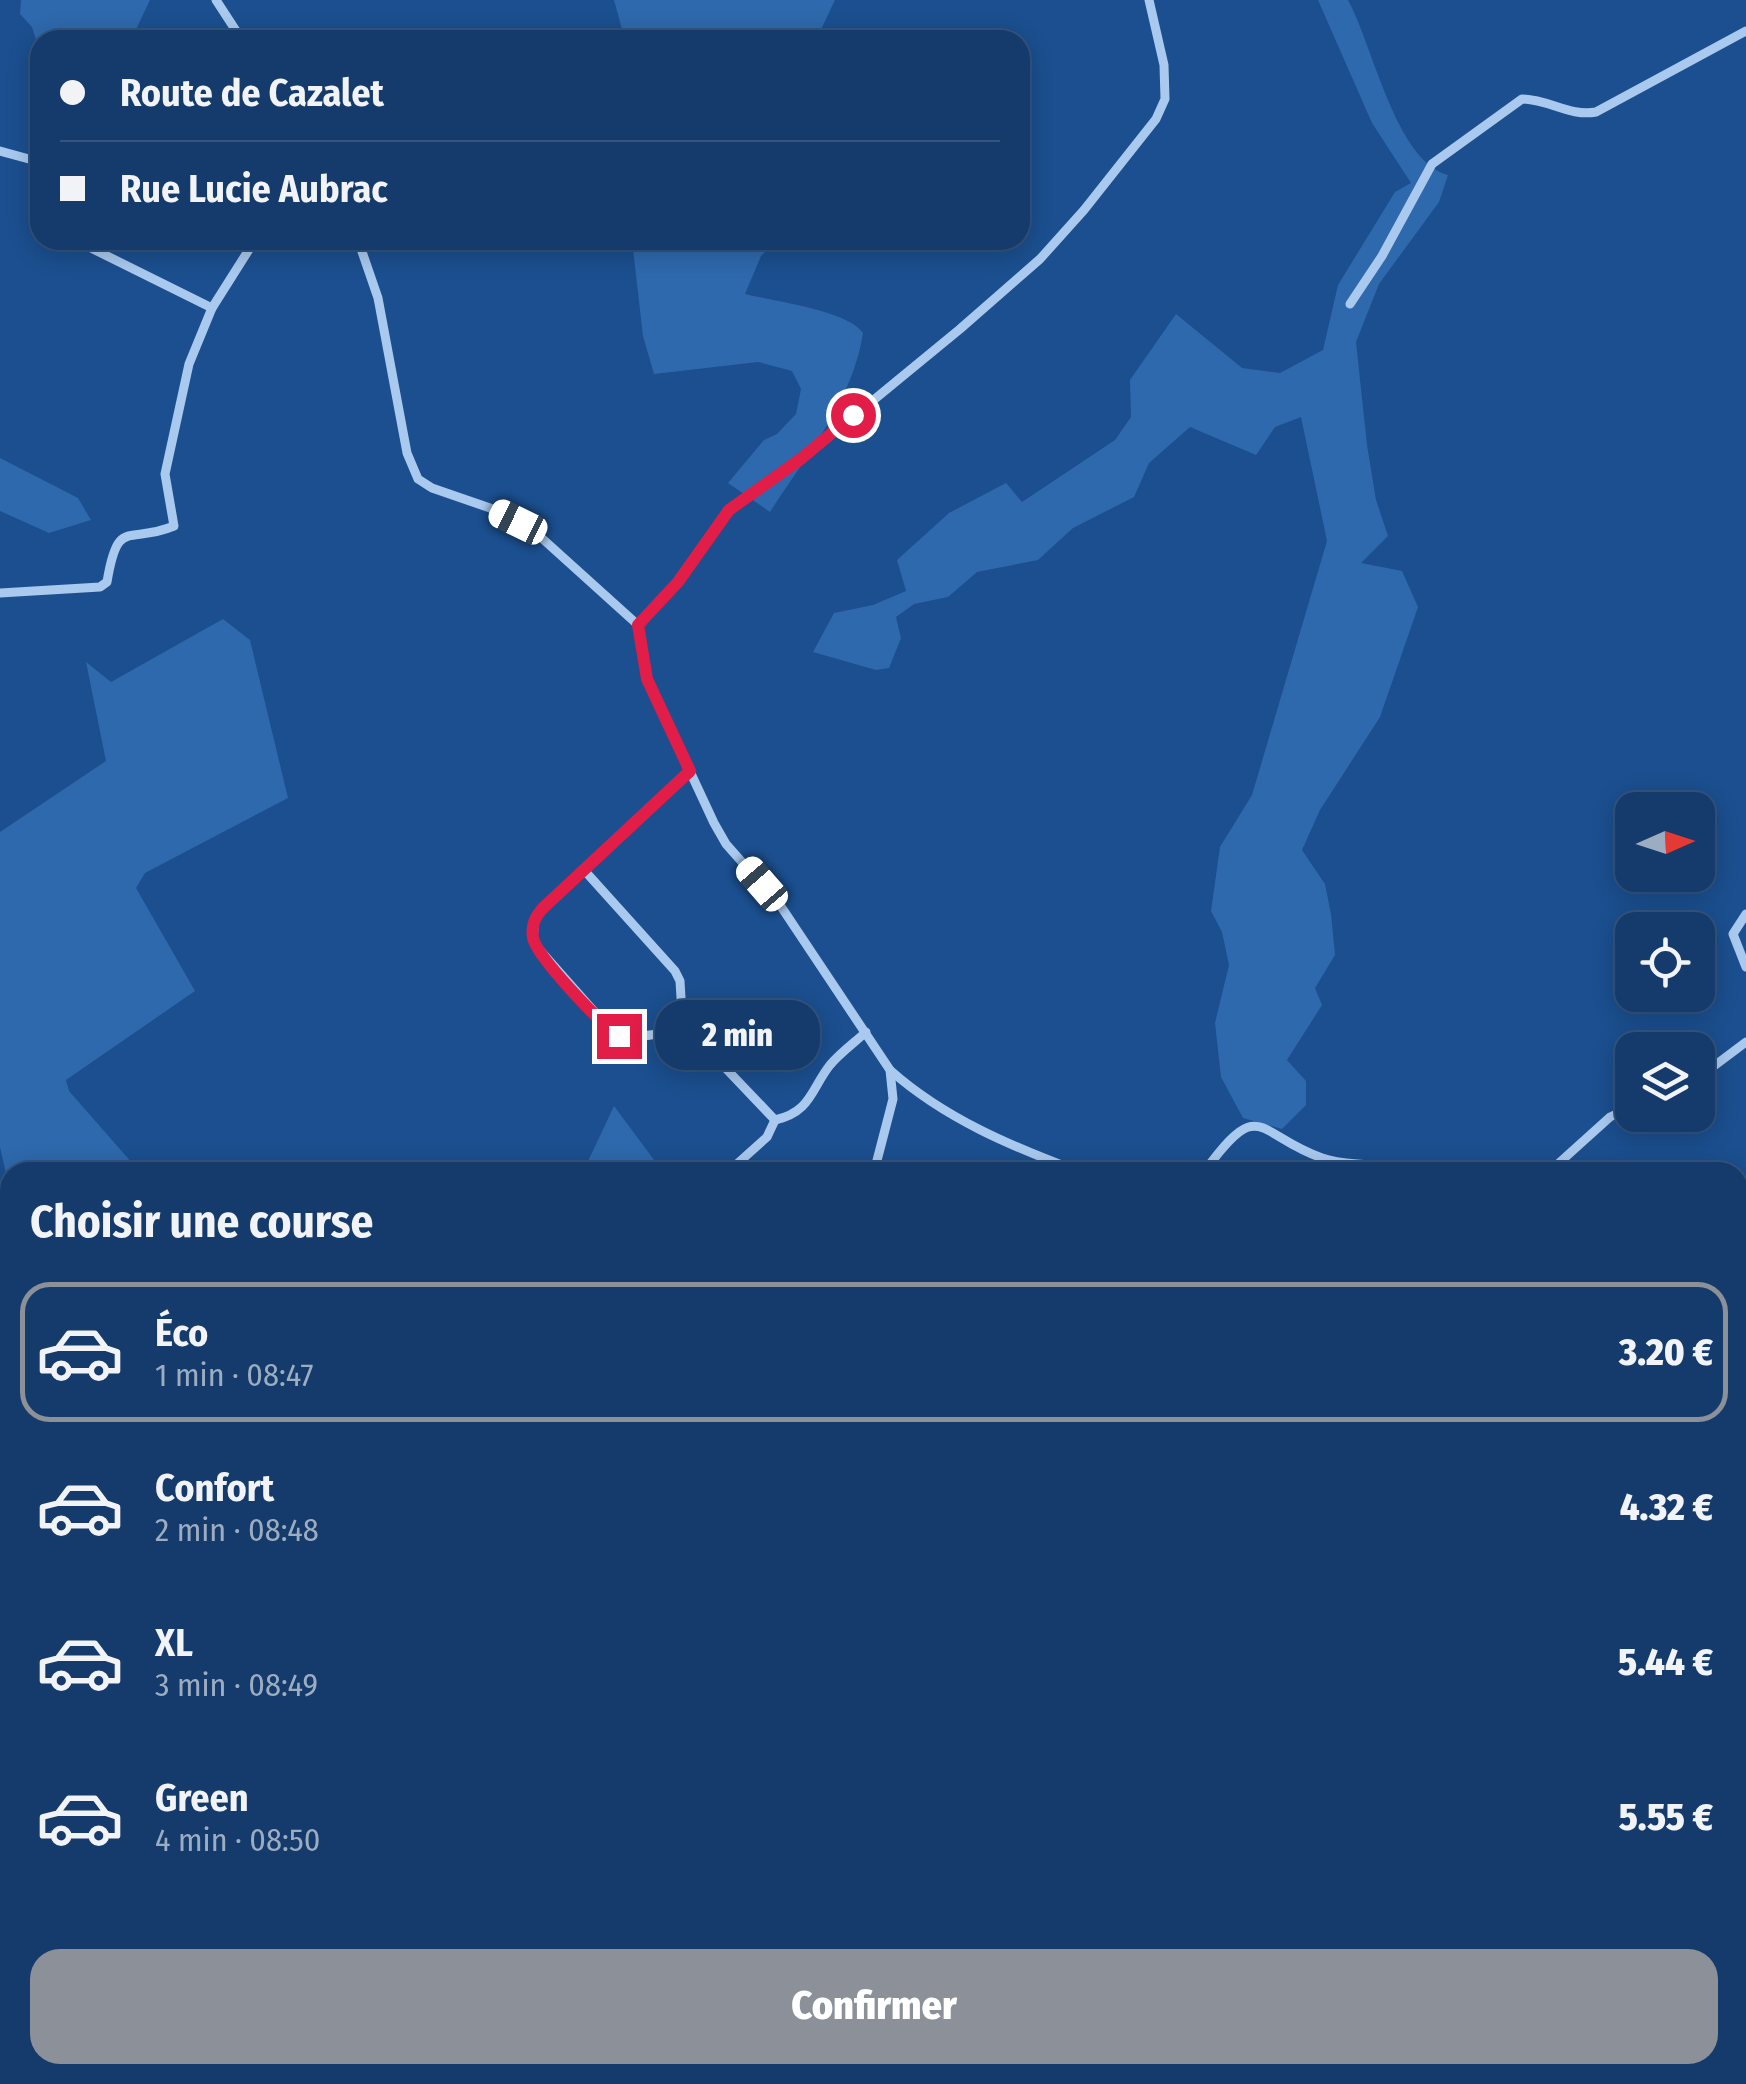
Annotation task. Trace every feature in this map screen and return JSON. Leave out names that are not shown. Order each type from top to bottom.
[{"type":"street","points":[[216,0],[236,30]]},
{"type":"street","points":[[638,625],[678,582],[729,510],[802,458],[960,329],[1040,259],[1084,210],[1156,119],[1165,99],[1164,64],[1149,0]]},
{"type":"street","points":[[1350,304],[1382,256],[1427,170],[1440,156],[1522,99],[1587,114],[1596,112],[1746,31]]},
{"type":"street","points":[[0,151],[30,159]]},
{"type":"street","points":[[94,250],[212,308]]},
{"type":"street","points":[[0,593],[100,586],[107,582],[114,548],[122,538],[176,524],[164,474],[189,364],[212,308],[249,250]]},
{"type":"street","points":[[361,250],[378,298],[406,453],[415,474],[432,488],[490,508],[535,532],[638,625],[647,679],[726,844],[780,905],[890,1070],[910,1088],[968,1124],[1057,1162]]},
{"type":"street","points":[[690,771],[535,917],[534,939],[614,1034],[682,1031],[700,1040],[775,1120]]},
{"type":"street","points":[[584,870],[675,971],[680,982],[682,1031]]},
{"type":"street","points":[[1746,914],[1734,934],[1746,967]]},
{"type":"street","points":[[739,1162],[767,1137],[775,1120],[795,1113],[818,1088],[832,1062],[866,1032]]},
{"type":"street","points":[[1715,1065],[1746,1042]]},
{"type":"street","points":[[877,1162],[894,1094],[890,1070]]},
{"type":"street","points":[[894,1094],[910,1088]]},
{"type":"street","points":[[1560,1162],[1615,1114]]},
{"type":"street","points":[[1212,1162],[1235,1134],[1250,1125],[1267,1126],[1325,1160],[1360,1162]]},
{"type":"shaded area","points":[[21,0],[150,0],[136,30],[33,30],[20,14]]},
{"type":"shaded area","points":[[614,0],[835,0],[821,30],[622,30]]},
{"type":"shaded area","points":[[1318,0],[1348,0],[1400,125],[1430,166],[1448,175],[1439,202],[1379,284],[1356,342],[1376,500],[1388,536],[1361,563],[1402,571],[1418,607],[1380,717],[1320,810],[1302,850],[1325,884],[1335,955],[1315,988],[1322,1005],[1287,1060],[1306,1081],[1306,1105],[1282,1129],[1243,1118],[1221,1077],[1215,1023],[1229,965],[1222,932],[1211,911],[1220,847],[1252,795],[1327,541],[1301,417],[1275,427],[1256,455],[1190,427],[1149,463],[1134,497],[1073,528],[1038,560],[977,572],[948,597],[914,604],[896,617],[901,638],[889,668],[876,670],[813,652],[834,613],[873,605],[906,591],[897,560],[949,513],[1006,483],[1022,502],[1115,440],[1131,417],[1130,380],[1176,314],[1242,368],[1280,373],[1323,350],[1338,285],[1395,192],[1411,183],[1372,123]]},
{"type":"shaded area","points":[[633,250],[767,250],[745,294],[826,312],[855,325],[863,333],[858,358],[839,404],[770,512],[728,483],[764,440],[777,434],[796,414],[801,389],[792,371],[758,362],[654,374],[643,336]]},
{"type":"shaded area","points":[[0,458],[78,498],[91,520],[49,533],[0,511]]},
{"type":"shaded area","points":[[223,619],[250,640],[288,798],[145,873],[136,888],[195,991],[66,1080],[69,1091],[131,1162],[3,1162],[0,1147],[0,832],[106,761],[86,662],[111,682]]},
{"type":"shaded area","points":[[614,1106],[656,1162],[588,1162]]},
{"type":"route","points":[[619,1036],[538,948],[533,927],[543,908],[690,771],[647,679],[638,625],[678,582],[729,510],[802,458],[853,415]]}]
